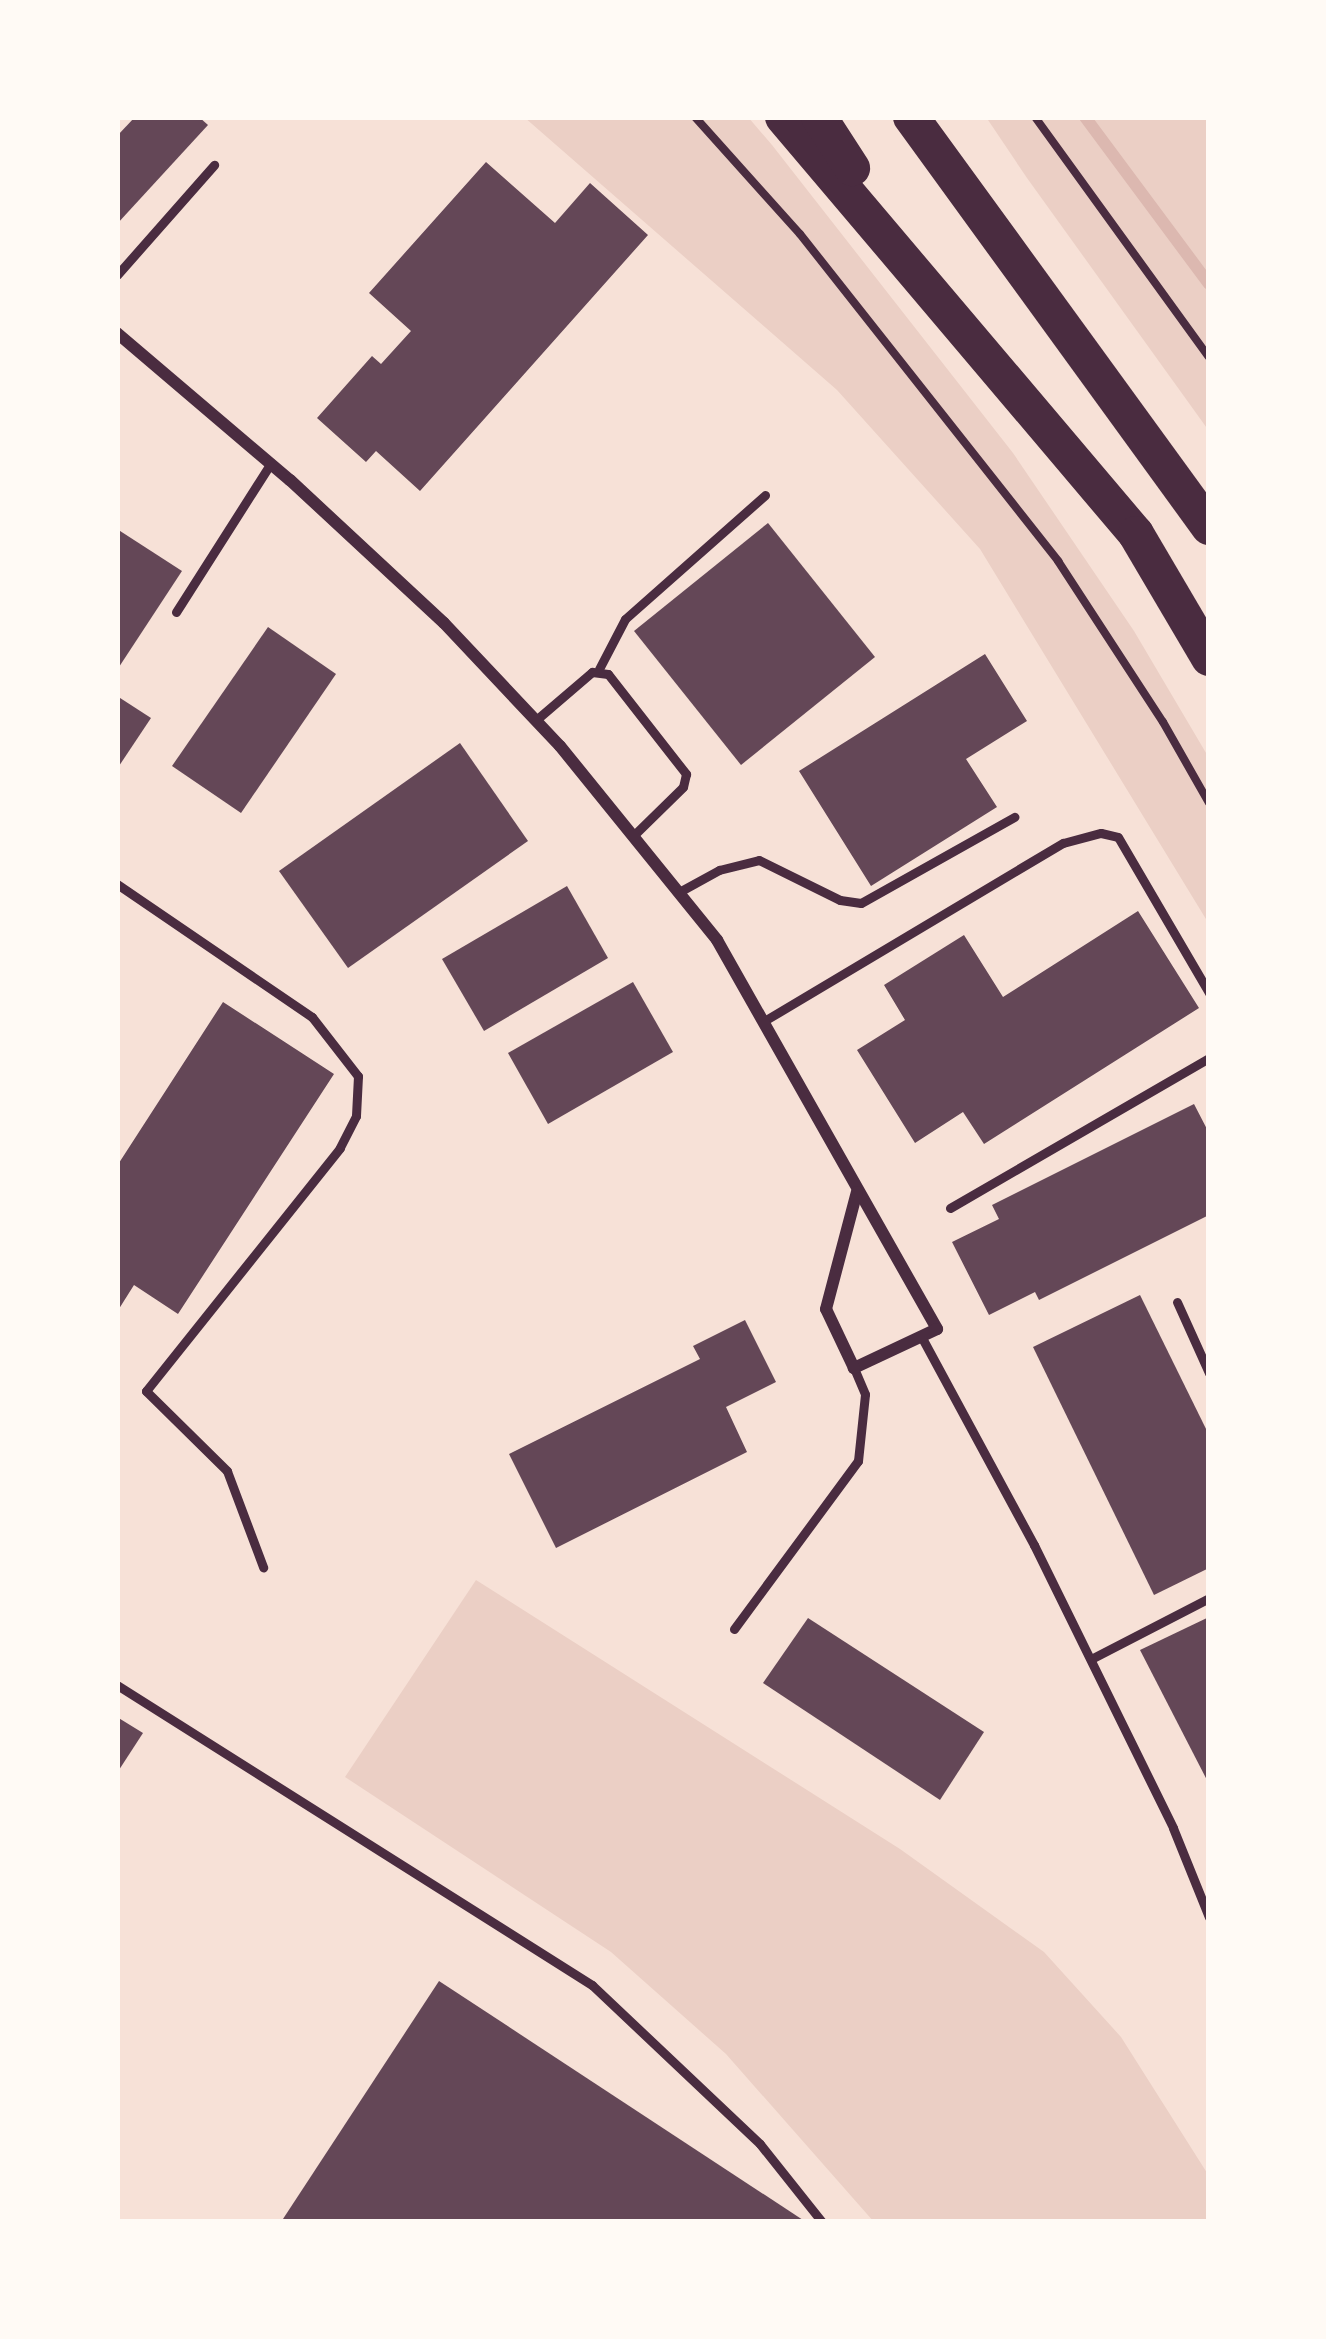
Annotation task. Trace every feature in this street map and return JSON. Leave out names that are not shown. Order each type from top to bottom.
[{"type":"highway","points":[[783,117],[1136,534],[1209,658]]},
{"type":"highway","points":[[819,117],[918,272]]},
{"type":"highway","points":[[911,117],[1209,527]]},
{"type":"highway","points":[[931,117],[980,209]]},
{"type":"street","points":[[117,334],[271,463],[444,623],[536,720],[717,940],[856,1192],[914,1280],[937,1329],[854,1368],[826,1309],[856,1192]]},
{"type":"lane","points":[[117,275],[214,165]]},
{"type":"lane","points":[[176,612],[271,463]]},
{"type":"lane","points":[[536,720],[599,670],[625,619],[765,495]]},
{"type":"lane","points":[[599,670],[649,722],[686,774],[683,787],[633,836]]},
{"type":"lane","points":[[679,892],[719,870],[759,860],[840,900],[861,903],[1014,817]]},
{"type":"lane","points":[[764,1021],[1064,843],[1101,833],[1118,837],[1209,993]]},
{"type":"lane","points":[[117,884],[312,1018],[358,1076],[356,1116],[340,1148],[146,1390],[226,1471],[263,1567]]},
{"type":"lane","points":[[950,1208],[1209,1058]]},
{"type":"lane","points":[[1177,1302],[1209,1373]]},
{"type":"lane","points":[[921,1336],[1090,1659],[1173,1828],[1209,1917]]},
{"type":"lane","points":[[734,1629],[858,1461],[865,1394],[854,1368]]},
{"type":"lane","points":[[1090,1659],[1209,1598]]},
{"type":"lane","points":[[117,1685],[592,1985],[760,2144],[822,2222]]},
{"type":"path","points":[[695,117],[800,234],[1058,561],[1209,803]]},
{"type":"path","points":[[1035,117],[1209,357]]},
{"type":"shaded area","points":[[524,117],[748,117],[772,145],[1013,453],[1134,631],[1209,758],[1209,924],[980,549],[837,390]]},
{"type":"shaded area","points":[[986,117],[1209,117],[1209,431],[1027,178]]},
{"type":"shaded area","points":[[476,1580],[900,1849],[1044,1952],[1121,2037],[1209,2176],[1209,2222],[874,2222],[726,2054],[611,1952],[345,1777]]},
{"type":"building","points":[[135,117],[199,117],[208,125],[117,224],[117,136]]},
{"type":"building","points":[[486,162],[555,223],[590,183],[648,235],[420,491],[376,451],[366,462],[317,418],[372,356],[381,364],[411,331],[369,293]]},
{"type":"building","points":[[768,523],[875,657],[741,765],[634,631]]},
{"type":"building","points":[[117,529],[182,571],[117,670]]},
{"type":"building","points":[[268,627],[336,674],[241,813],[172,766]]},
{"type":"building","points":[[985,654],[1027,721],[966,759],[997,807],[871,886],[799,771]]},
{"type":"building","points":[[117,696],[151,718],[117,769]]},
{"type":"building","points":[[460,743],[528,841],[348,968],[279,871]]},
{"type":"building","points":[[567,886],[608,958],[484,1031],[442,959]]},
{"type":"building","points":[[1138,911],[1199,1008],[984,1144],[963,1112],[915,1143],[857,1050],[905,1020],[884,985],[964,935],[1003,997]]},
{"type":"building","points":[[633,982],[673,1052],[548,1124],[508,1053]]},
{"type":"building","points":[[223,1002],[334,1074],[178,1314],[134,1285],[117,1312],[117,1166]]},
{"type":"building","points":[[1194,1104],[1209,1133],[1209,1215],[1039,1300],[1035,1292],[989,1315],[952,1242],[999,1219],[992,1205]]},
{"type":"building","points":[[1140,1295],[1209,1435],[1209,1568],[1154,1595],[1033,1347]]},
{"type":"building","points":[[745,1320],[776,1382],[726,1407],[747,1452],[556,1548],[509,1454],[700,1359],[693,1346]]},
{"type":"building","points":[[1209,1617],[1209,1784],[1140,1650]]},
{"type":"building","points":[[808,1618],[984,1732],[940,1800],[763,1683]]},
{"type":"building","points":[[117,1717],[143,1733],[117,1773]]},
{"type":"building","points":[[439,1981],[806,2222],[281,2222]]},
{"type":"waterway","points":[[1085,117],[1209,284]]}]
